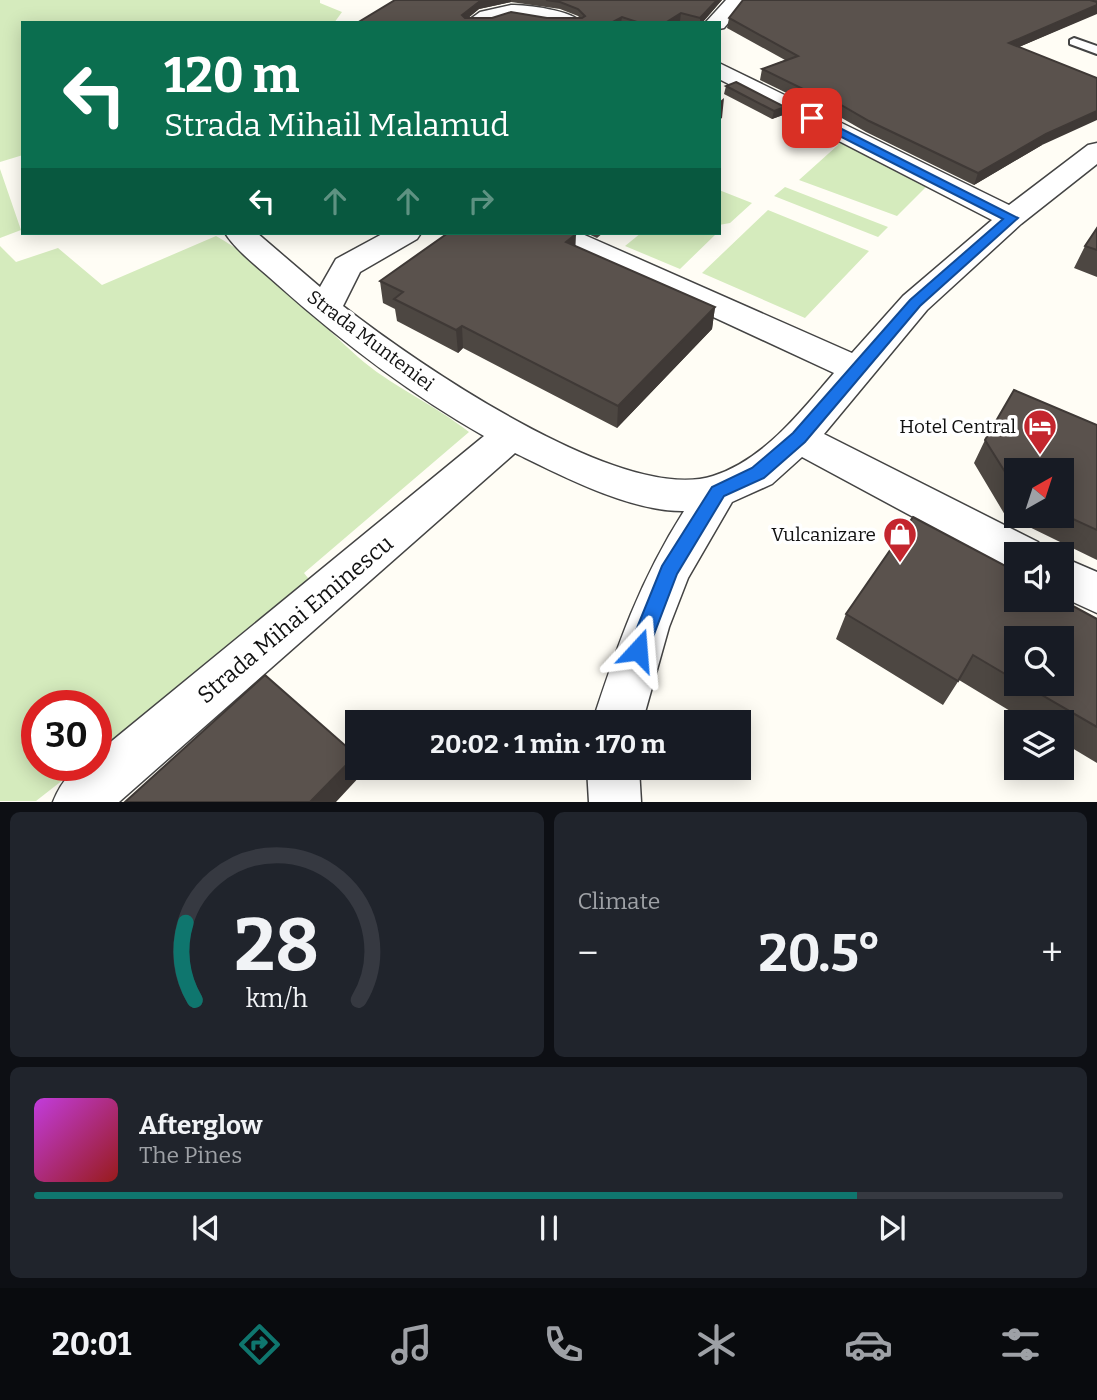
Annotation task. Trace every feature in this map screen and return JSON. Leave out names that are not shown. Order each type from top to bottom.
[{"type":"street","points":[[718,21],[738,0]]},
{"type":"street","points":[[481,21],[507,10],[529,12],[563,21]]},
{"type":"street","points":[[721,71],[1011,218]]},
{"type":"street","name":"Strada Munteniei","points":[[242,235],[278,270],[407,370],[511,435],[628,484],[673,495],[718,491],[758,473],[799,438],[915,303],[1011,218],[1097,151]]},
{"type":"street","points":[[326,307],[347,266],[402,235]]},
{"type":"street","points":[[560,235],[858,370]]},
{"type":"street","name":"Strada Mihai Eminescu","points":[[79,802],[511,435]]},
{"type":"street","points":[[799,438],[1004,545]]},
{"type":"street","points":[[621,710],[646,627],[669,572],[718,491]]},
{"type":"street","points":[[1074,582],[1097,594]]},
{"type":"street","points":[[614,780],[615,802]]},
{"type":"lane","points":[[1074,42],[1097,50]]},
{"type":"green space","points":[[0,0],[320,0],[320,3],[342,12],[335,21],[21,21],[21,156],[0,162]]},
{"type":"green space","points":[[828,134],[929,184],[897,216],[799,180],[838,145],[823,137]]},
{"type":"green space","points":[[0,169],[21,230],[0,238]]},
{"type":"green space","points":[[785,187],[888,227],[878,237],[774,196]]},
{"type":"green space","points":[[721,191],[752,203],[730,223],[721,225]]},
{"type":"green space","points":[[768,210],[869,251],[805,318],[702,273]]},
{"type":"green space","points":[[639,235],[715,235],[680,269],[625,246]]},
{"type":"green space","points":[[216,236],[273,277],[370,367],[469,432],[304,573],[312,583],[112,741],[112,690],[21,690],[21,781],[62,781],[36,801],[0,801],[0,246],[16,262],[58,248],[102,285]]},
{"type":"building","points":[[395,0],[489,0],[479,2],[462,15],[465,18],[492,18],[511,12],[547,18],[582,18],[585,16],[578,9],[546,0],[717,0],[700,18],[681,13],[668,21],[634,21],[622,17],[615,21],[360,21]]},
{"type":"building","points":[[743,0],[1097,2],[1097,5],[1009,43],[1097,78],[1097,111],[1046,134],[978,173],[869,121],[817,91],[811,93],[762,69],[798,56],[729,18]]},
{"type":"building","points":[[736,82],[785,107],[774,111],[726,86]]},
{"type":"building","points":[[1097,228],[1097,250],[1085,246]]},
{"type":"building","points":[[445,235],[575,235],[566,242],[715,307],[618,406],[462,326],[456,330],[394,299],[403,292],[380,281]]},
{"type":"building","points":[[1014,390],[1097,425],[1097,530],[1074,519],[1074,458],[1004,458],[1004,470],[985,440]]},
{"type":"building","points":[[913,517],[1004,565],[1004,612],[1074,612],[1074,607],[1097,619],[1097,727],[1074,714],[1074,710],[1068,710],[1044,696],[1074,696],[1074,626],[1004,626],[1004,673],[973,655],[958,681],[846,614]]},
{"type":"building","points":[[265,675],[345,745],[345,766],[310,802],[125,802]]},
{"type":"place","name":"Hotel Central","points":[[1040,456]]},
{"type":"place","name":"Vulcanizare","points":[[900,564]]},
{"type":"route","points":[[638,650],[669,572],[718,491],[758,473],[799,438],[915,303],[1011,218],[812,118]]}]
